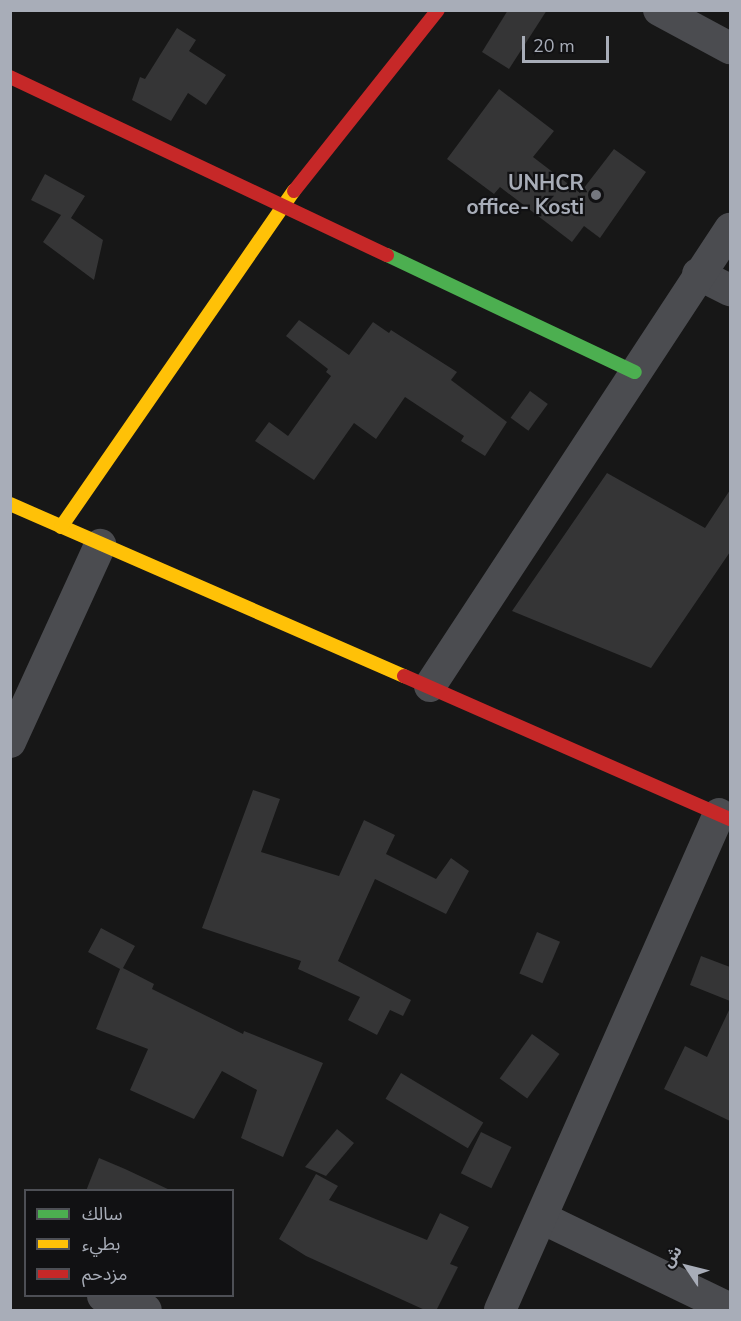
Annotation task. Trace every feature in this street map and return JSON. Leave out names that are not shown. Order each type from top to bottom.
[{"type":"street","points":[[62,528],[282,206],[438,10]]},
{"type":"street","points":[[659,10],[730,48]]},
{"type":"street","points":[[10,77],[635,372]]},
{"type":"street","points":[[430,686],[698,274],[730,229]]},
{"type":"street","points":[[698,274],[730,290]]},
{"type":"street","points":[[10,504],[725,817],[500,1311]]},
{"type":"street","points":[[10,742],[100,545]]},
{"type":"street","points":[[542,1218],[730,1309]]},
{"type":"street","points":[[107,1297],[146,1311]]},
{"type":"building","points":[[508,10],[547,10],[509,69],[482,52]]},
{"type":"building","points":[[177,28],[196,40],[189,51],[226,75],[206,105],[188,93],[171,121],[132,100],[140,77],[145,79]]},
{"type":"building","points":[[499,89],[554,131],[533,157],[580,193],[614,149],[646,172],[600,238],[584,226],[572,242],[500,187],[494,194],[447,159]]},
{"type":"building","points":[[45,174],[85,196],[71,218],[103,240],[94,280],[43,242],[61,215],[31,200]]},
{"type":"building","points":[[299,320],[349,355],[373,322],[389,333],[391,330],[457,372],[451,380],[507,422],[485,456],[461,441],[464,436],[405,397],[376,439],[354,423],[314,480],[255,441],[269,422],[288,436],[331,376],[326,372],[328,369],[286,336]]},
{"type":"building","points":[[530,391],[548,404],[528,431],[511,418]]},
{"type":"building","points":[[607,473],[705,528],[730,490],[730,552],[651,668],[512,611]]},
{"type":"building","points":[[253,790],[280,799],[261,852],[339,876],[364,820],[395,835],[386,854],[436,879],[451,858],[469,871],[446,914],[375,879],[338,961],[411,1000],[403,1016],[390,1010],[377,1035],[348,1020],[360,997],[298,969],[301,961],[202,928]]},
{"type":"building","points":[[101,928],[135,946],[123,968],[154,984],[152,989],[243,1034],[244,1031],[323,1063],[283,1157],[241,1138],[257,1090],[222,1071],[194,1119],[130,1090],[148,1049],[96,1029],[120,969],[88,952]]},
{"type":"building","points":[[537,932],[560,942],[542,983],[519,973]]},
{"type":"building","points":[[701,956],[730,967],[730,1001],[690,985]]},
{"type":"building","points":[[730,1008],[730,1121],[664,1089],[685,1046],[707,1057]]},
{"type":"building","points":[[532,1034],[560,1054],[527,1098],[500,1078]]},
{"type":"building","points":[[401,1073],[483,1122],[468,1148],[386,1099]]},
{"type":"building","points":[[337,1129],[354,1143],[326,1176],[305,1167]]},
{"type":"building","points":[[481,1132],[512,1147],[491,1188],[461,1173]]},
{"type":"building","points":[[99,1158],[168,1189],[87,1189]]},
{"type":"building","points":[[316,1174],[338,1186],[329,1200],[427,1240],[440,1213],[469,1227],[450,1264],[458,1267],[436,1311],[427,1311],[306,1256],[279,1239]]},
{"type":"traffic: fast","points":[[387,255],[635,372]]},
{"type":"traffic: slow","points":[[61,527],[294,191]]},
{"type":"traffic: slow","points":[[10,504],[404,676]]},
{"type":"traffic: jam","points":[[294,191],[438,10]]},
{"type":"traffic: jam","points":[[10,77],[387,255]]},
{"type":"traffic: jam","points":[[404,676],[730,819]]},
{"type":"place","name":"UNHCR office- Kosti","points":[[596,195]]}]
